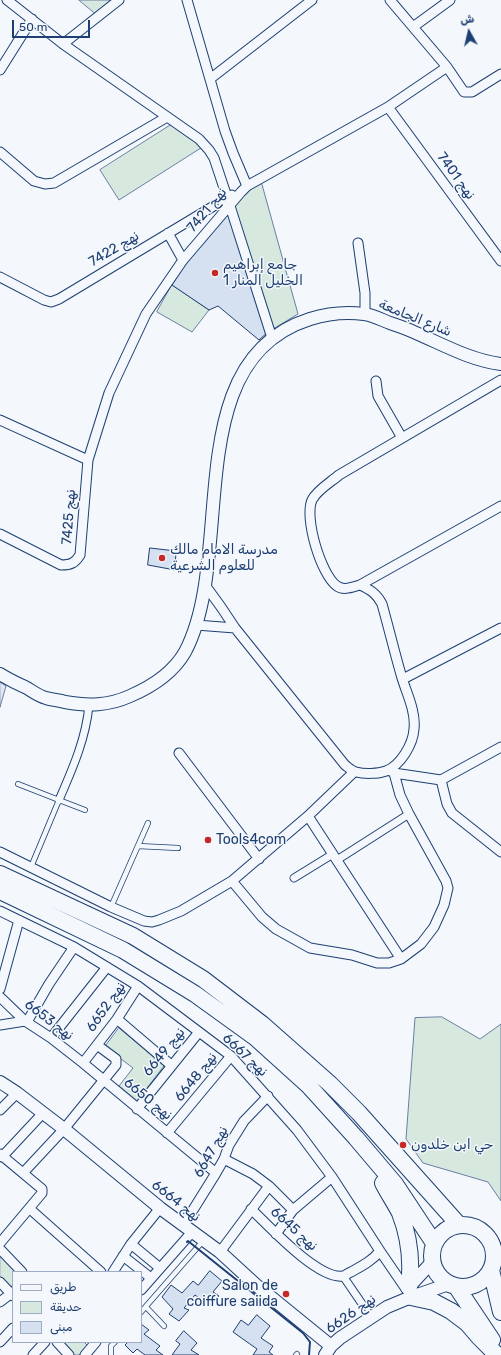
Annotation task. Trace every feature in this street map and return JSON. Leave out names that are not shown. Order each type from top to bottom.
[{"type":"highway","points":[[0,874],[133,936],[203,979],[256,1019],[330,1084],[359,1113],[459,1224]]},
{"type":"highway","points":[[0,891],[123,950],[195,994],[256,1038],[308,1085],[364,1148],[395,1184],[434,1244]]},
{"type":"highway","points":[[364,1148],[399,1212],[406,1230],[410,1259],[406,1294],[434,1302],[451,1311],[467,1323],[497,1355]]},
{"type":"highway","points":[[453,1285],[467,1287],[477,1284],[485,1278],[491,1270],[494,1262],[495,1254],[493,1245],[489,1238],[483,1231],[468,1224],[459,1224],[444,1231],[439,1236],[432,1249],[432,1262],[438,1275],[453,1285],[490,1336],[500,1355]]},
{"type":"highway","points":[[491,1270],[501,1312]]},
{"type":"street","points":[[7,0],[63,44],[199,139],[209,150],[214,158],[229,201],[272,338]]},
{"type":"street","points":[[63,44],[119,0]]},
{"type":"street","points":[[187,0],[244,189]]},
{"type":"street","points":[[210,79],[312,0]]},
{"type":"street","points":[[390,0],[446,67],[464,92],[472,92],[501,74]]},
{"type":"street","points":[[413,27],[450,0]]},
{"type":"street","points":[[0,70],[32,19]]},
{"type":"street","name":"نهج 7421","points":[[244,189],[388,107],[446,67]]},
{"type":"street","name":"نهج 7401","points":[[388,107],[501,261]]},
{"type":"street","points":[[0,152],[34,181],[45,184],[54,183],[167,117]]},
{"type":"street","name":"نهج 7422","points":[[0,278],[51,302],[59,299],[168,233],[229,201],[244,189]]},
{"type":"street","name":"نهج 7421","points":[[88,460],[109,393],[146,314],[183,260],[229,201]]},
{"type":"street","points":[[168,233],[183,260]]},
{"type":"street","points":[[358,243],[365,293],[365,314]]},
{"type":"street","name":"شارع الجامعة","points":[[0,674],[45,698],[88,705],[99,705],[118,701],[148,688],[169,671],[184,653],[196,625],[205,585],[220,437],[229,403],[238,380],[252,358],[272,338],[294,326],[315,318],[328,315],[365,314],[414,332],[461,354],[488,362],[501,364]]},
{"type":"street","points":[[501,380],[339,476],[321,490],[312,500],[309,512],[316,551],[327,576],[336,586],[346,589],[360,585],[501,506]]},
{"type":"street","points":[[376,381],[378,396],[381,403],[402,438]]},
{"type":"street","points":[[0,420],[88,460]]},
{"type":"street","name":"نهج 7425","points":[[0,534],[61,566],[76,562],[80,555],[88,460]]},
{"type":"street","points":[[205,585],[222,606],[235,628],[335,754],[354,772],[365,773],[391,771],[441,780],[501,748]]},
{"type":"street","points":[[360,585],[372,590],[382,604],[413,715],[414,729],[411,741],[405,753],[391,771]]},
{"type":"street","points":[[196,625],[235,628]]},
{"type":"street","points":[[403,679],[501,628]]},
{"type":"street","points":[[59,800],[79,750],[88,718],[88,705]]},
{"type":"street","points":[[179,753],[259,859]]},
{"type":"street","points":[[232,882],[262,917],[271,925],[310,948],[352,955],[376,963],[389,963],[401,959],[421,944],[434,927],[444,905],[448,888],[446,881],[409,814],[391,771]]},
{"type":"street","points":[[0,852],[111,907],[144,921],[152,922],[181,911],[232,882],[308,816],[354,772]]},
{"type":"street","points":[[441,780],[447,804],[452,813],[501,852]]},
{"type":"street","points":[[294,878],[335,857],[409,814]]},
{"type":"street","points":[[308,816],[401,959]]},
{"type":"street","name":"نهج 6667","points":[[0,911],[74,947],[138,986],[231,1056],[298,1130],[332,1177],[406,1294]]},
{"type":"street","points":[[0,988],[19,920]]},
{"type":"street","points":[[0,1025],[26,1022],[74,947]]},
{"type":"street","points":[[51,1038],[107,967]]},
{"type":"street","name":"نهج 6652","points":[[83,1064],[117,1019],[138,986]]},
{"type":"street","name":"نهج 6653","points":[[0,997],[26,1022],[51,1038],[83,1064]]},
{"type":"street","points":[[117,1019],[171,1065]]},
{"type":"street","name":"نهج 6649","points":[[137,1109],[199,1032]]},
{"type":"street","points":[[23,1173],[64,1129],[116,1065],[116,1059],[97,1045]]},
{"type":"street","name":"نهج 6648","points":[[167,1133],[231,1056]]},
{"type":"street","name":"نهج 6650","points":[[83,1064],[216,1173]]},
{"type":"street","name":"نهج 6664","points":[[0,1082],[64,1129],[187,1229],[220,1252],[328,1350]]},
{"type":"street","points":[[0,1110],[17,1093]]},
{"type":"street","name":"نهج 6647","points":[[142,1289],[160,1268],[187,1229],[224,1159],[229,1146],[244,1122],[268,1096]]},
{"type":"street","points":[[0,1243],[42,1193],[42,1189],[1,1156],[43,1113]]},
{"type":"street","points":[[224,1159],[253,1174],[269,1186],[293,1210]]},
{"type":"street","points":[[276,1234],[293,1210],[332,1177]]},
{"type":"street","points":[[220,1252],[269,1186]]},
{"type":"street","points":[[114,1271],[131,1244],[160,1208]]},
{"type":"street","points":[[30,1209],[100,1271]]},
{"type":"street","name":"نهج 6645","points":[[251,1209],[304,1260],[320,1270],[332,1275],[343,1276]]},
{"type":"street","points":[[131,1244],[160,1268]]},
{"type":"street","points":[[0,1249],[21,1271]]},
{"type":"street","points":[[371,1317],[343,1276],[367,1264],[380,1251]]},
{"type":"street","points":[[123,1256],[151,1278]]},
{"type":"street","name":"نهج 6626","points":[[328,1350],[340,1338],[406,1294],[432,1262]]},
{"type":"street","points":[[0,1282],[12,1294],[0,1302]]},
{"type":"street","name":"نهج 6626","points":[[406,1294],[453,1285]]},
{"type":"street","points":[[0,1342],[12,1329]]},
{"type":"street","points":[[33,1355],[44,1343]]},
{"type":"street","points":[[58,1343],[69,1355]]},
{"type":"street","points":[[85,1355],[92,1344]]},
{"type":"lane","points":[[18,784],[85,810]]},
{"type":"lane","points":[[31,868],[59,800]]},
{"type":"lane","points":[[111,907],[148,823]]},
{"type":"lane","points":[[138,846],[178,848]]},
{"type":"lane","points":[[142,1311],[203,1240]]},
{"type":"lane","points":[[146,1307],[164,1326]]},
{"type":"lane","points":[[111,1355],[111,1346],[114,1343]]},
{"type":"green space","points":[[79,0],[111,0],[95,13]]},
{"type":"green space","points":[[174,123],[204,146],[119,200],[100,170]]},
{"type":"green space","points":[[261,181],[298,314],[268,332],[230,210],[245,191]]},
{"type":"green space","points":[[172,285],[209,310],[192,332],[157,312]]},
{"type":"green space","points":[[442,1017],[480,1039],[501,1024],[501,1201],[488,1182],[423,1163],[406,1139],[415,1018]]},
{"type":"green space","points":[[119,1028],[164,1066],[137,1101],[119,1086],[133,1068],[105,1047]]},
{"type":"green space","points":[[0,1252],[17,1271],[12,1271],[12,1286],[9,1288],[0,1278]]},
{"type":"green space","points":[[61,1343],[85,1343],[88,1346],[79,1355],[73,1355]]},
{"type":"shaded area","points":[[0,682],[6,686],[0,707]]},
{"type":"building","name":"جامع إبراهيم الخليل المنار 1","points":[[230,210],[268,332],[259,340],[218,306],[209,310],[172,285],[187,261]]},
{"type":"building","name":"مدرسة الامام مالك للعلوم الشرعية","points":[[150,548],[176,551],[175,570],[148,565]]},
{"type":"building","points":[[210,1271],[222,1281],[213,1292],[219,1296],[210,1306],[195,1295],[184,1308],[189,1310],[179,1321],[169,1314],[173,1309],[162,1297],[171,1285],[182,1293],[193,1281],[198,1285]]},
{"type":"building","points":[[257,1315],[270,1326],[261,1338],[273,1346],[269,1352],[273,1355],[253,1355],[257,1349],[233,1332],[241,1320],[248,1325]]},
{"type":"building","points":[[142,1325],[149,1330],[144,1334],[160,1346],[156,1350],[163,1355],[145,1355],[137,1349],[133,1353],[125,1345],[127,1343],[142,1343]]},
{"type":"building","points":[[184,1331],[197,1343],[191,1350],[199,1355],[172,1355],[180,1344],[176,1341]]},
{"type":"wall","points":[[187,1242],[188,1241],[303,1333],[310,1342],[309,1355]]},
{"type":"place","name":"جامع إبراهيم الخليل المنار 1","points":[[215,273]]},
{"type":"place","name":"مدرسة الامام مالك للعلوم الشرعية","points":[[162,558]]},
{"type":"place","name":"Tools4com","points":[[208,840]]},
{"type":"place","name":"حي ابن خلدون","points":[[403,1145]]},
{"type":"place","name":"Salon de coiffure saiida","points":[[286,1294]]}]
